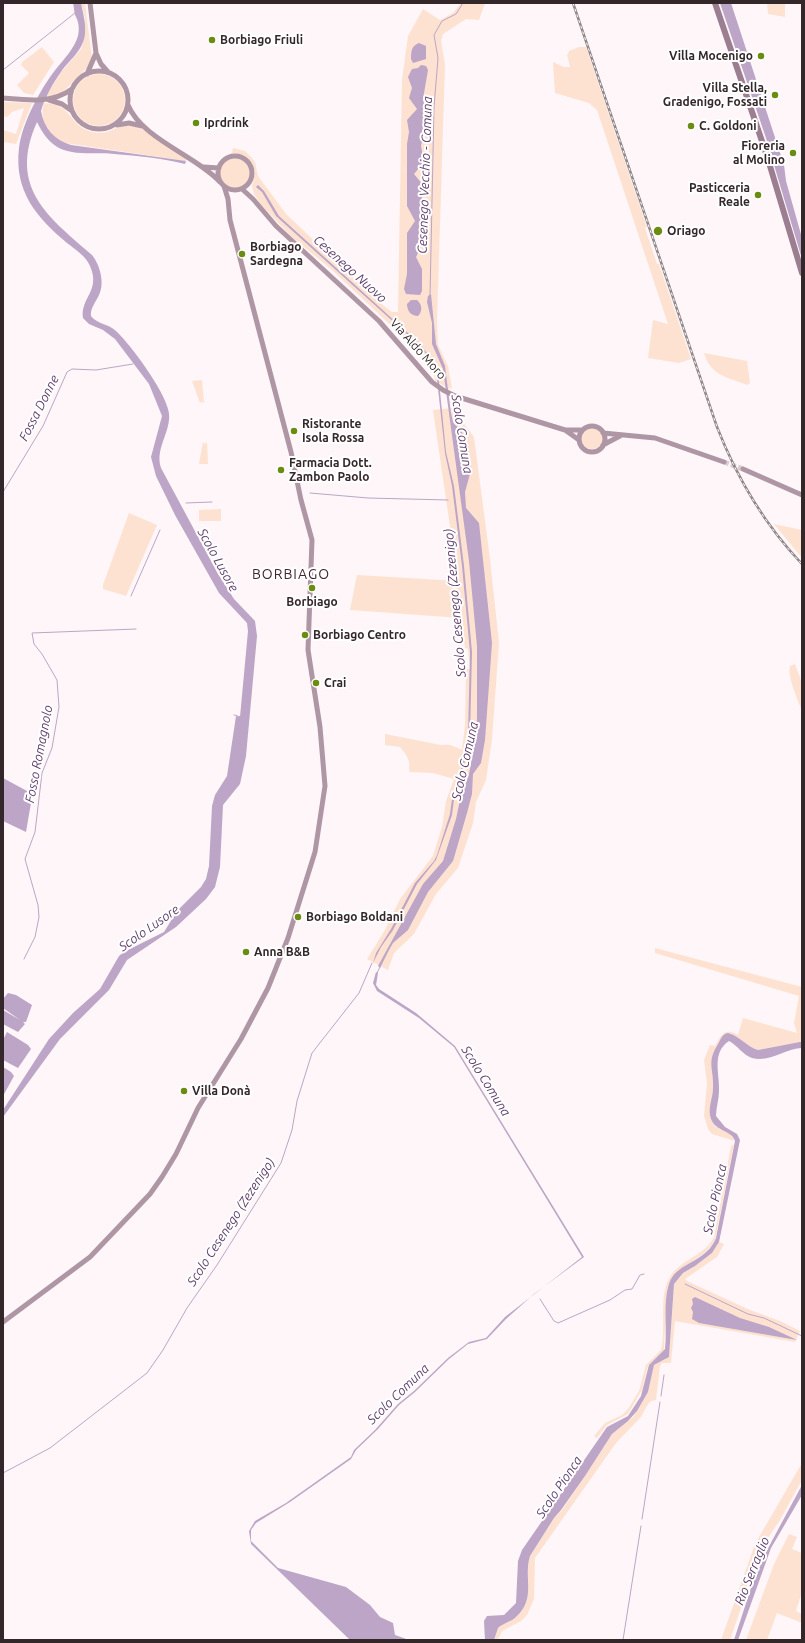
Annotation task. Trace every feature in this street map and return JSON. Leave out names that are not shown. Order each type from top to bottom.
[{"type":"main road","points":[[90,3],[96,53],[101,64],[109,73],[119,79],[125,87],[128,104],[132,113],[142,126],[200,165],[229,189],[241,190]]},
{"type":"main road","points":[[716,3],[764,149],[802,274]]},
{"type":"main road","points":[[87,74],[96,53]]},
{"type":"main road","points":[[72,111],[70,99],[73,88],[78,80],[87,74],[100,71],[109,73]]},
{"type":"main road","points":[[46,100],[63,95],[73,88]]},
{"type":"main road","points":[[3,98],[46,100],[62,104],[72,111],[79,122],[92,129],[104,129],[124,123],[142,126]]},
{"type":"main road","points":[[114,126],[124,115],[128,104]]},
{"type":"main road","points":[[3,1322],[90,1257],[150,1194],[165,1173],[198,1108],[241,1039],[266,993],[288,938],[316,852],[325,786],[322,740],[308,650],[312,540],[301,500],[291,452],[230,220],[229,204],[218,177],[219,168],[225,160],[230,157],[241,157],[250,164],[252,174],[250,186],[253,198]]},
{"type":"main road","points":[[200,165],[208,168],[219,168]]},
{"type":"main road","points":[[229,204],[233,195],[241,190],[251,180]]},
{"type":"main road","name":"Via Aldo Moro","points":[[241,190],[253,198],[276,226],[379,320],[432,382],[443,390],[455,396],[565,430],[582,430]]},
{"type":"main road","points":[[621,436],[595,451],[588,451],[582,447],[579,440],[582,430],[592,426],[597,427],[603,433],[621,436],[638,435],[655,438],[724,462]]},
{"type":"main road","name":"Via Aldo Moro","points":[[565,430],[579,440]]},
{"type":"main road","points":[[603,433],[603,445]]},
{"type":"main road","points":[[743,469],[802,495]]},
{"type":"shaded area","points":[[81,3],[85,3],[92,59],[88,67],[62,93],[45,97],[62,71],[81,49],[83,43],[85,18]]},
{"type":"shaded area","points":[[461,3],[485,3],[479,20],[466,19],[443,34],[441,41],[445,65],[437,321],[438,345],[448,366],[452,388],[449,388],[450,390],[435,380],[434,374],[401,335],[331,269],[293,238],[261,205],[254,194],[252,186],[255,173],[253,164],[245,156],[232,153],[233,148],[245,151],[255,162],[258,176],[286,214],[379,302],[392,312],[398,312],[402,80],[408,36],[423,9],[440,20],[453,13]]},
{"type":"shaded area","points":[[767,3],[785,3],[785,17],[768,14]]},
{"type":"shaded area","points":[[42,47],[54,62],[33,95],[24,93],[17,85],[29,73],[21,65],[22,62]]},
{"type":"shaded area","points":[[579,47],[586,47],[647,227],[645,228],[657,264],[659,264],[691,359],[679,363],[648,358],[653,320],[668,324],[597,110],[589,103],[555,93],[553,62],[564,67],[570,67],[567,55],[569,51]]},
{"type":"shaded area","points":[[99,74],[109,76],[117,82],[123,90],[125,100],[123,110],[117,118],[109,124],[99,126],[89,124],[81,118],[75,110],[73,100],[75,90],[81,82],[89,76]]},
{"type":"shaded area","points":[[3,102],[32,103],[16,144],[3,142],[3,130],[16,134],[24,108],[12,112],[7,117],[3,116]]},
{"type":"shaded area","points":[[44,103],[53,104],[60,107],[65,110],[82,128],[95,133],[104,133],[125,126],[140,128],[157,137],[186,159],[186,161],[65,143],[50,132],[47,127],[43,115]]},
{"type":"shaded area","points":[[235,157],[244,160],[248,164],[251,173],[248,182],[244,186],[235,189],[226,186],[222,182],[219,173],[222,164],[226,160]]},
{"type":"shaded area","points":[[704,353],[747,361],[750,383],[747,385],[721,375],[711,367]]},
{"type":"shaded area","points":[[202,380],[204,403],[203,401],[200,403],[192,381]]},
{"type":"shaded area","points":[[452,408],[474,437],[490,559],[499,643],[492,739],[486,780],[476,802],[473,823],[458,868],[436,894],[414,934],[394,953],[388,970],[367,959],[385,930],[400,899],[433,856],[442,827],[446,801],[454,779],[433,773],[410,772],[408,758],[400,747],[385,745],[385,734],[441,745],[454,746],[462,750],[465,725],[466,669],[470,669],[468,649],[465,648],[461,618],[350,610],[357,575],[458,581],[433,410]]},
{"type":"shaded area","points":[[592,427],[596,428],[602,434],[602,442],[596,448],[592,449],[588,448],[582,442],[581,438],[582,434],[588,428]]},
{"type":"shaded area","points":[[203,442],[205,444],[207,442],[208,464],[199,464]]},
{"type":"shaded area","points":[[221,509],[221,521],[199,521],[199,510]]},
{"type":"shaded area","points":[[129,513],[157,525],[126,596],[103,589],[103,585]]},
{"type":"shaded area","points":[[774,524],[802,530],[802,558]]},
{"type":"shaded area","points":[[795,664],[802,683],[802,711],[793,688],[789,671],[790,666]]},
{"type":"shaded area","points":[[655,948],[802,987],[802,1042],[758,1050],[754,1049],[736,1036],[728,1033],[721,1039],[714,1051],[711,1061],[713,1092],[710,1114],[714,1125],[731,1135],[735,1141],[712,1134],[708,1129],[704,1116],[707,1083],[704,1060],[710,1045],[715,1046],[724,1033],[730,1032],[738,1035],[743,1018],[797,1033],[794,1023],[799,996],[655,953]]},
{"type":"shaded area","points":[[734,1144],[715,1240],[710,1248],[677,1273],[671,1280],[667,1289],[664,1350],[648,1366],[642,1390],[628,1414],[607,1425],[597,1438],[594,1436],[605,1423],[622,1415],[628,1409],[639,1391],[646,1365],[661,1350],[663,1341],[664,1300],[667,1282],[677,1269],[705,1249],[714,1237],[731,1146]]},
{"type":"shaded area","points":[[719,1242],[724,1244],[717,1257],[685,1279],[750,1310],[780,1321],[800,1331],[795,1342],[675,1321],[671,1363],[662,1363],[660,1366],[656,1400],[651,1401],[648,1404],[641,1417],[616,1443],[535,1558],[534,1599],[527,1615],[521,1621],[502,1631],[498,1640],[494,1640],[498,1628],[516,1617],[526,1603],[528,1595],[528,1564],[530,1556],[554,1518],[562,1510],[612,1434],[633,1417],[637,1411],[648,1392],[654,1365],[669,1357],[674,1284],[683,1273],[712,1253]]},
{"type":"shaded area","points":[[802,1463],[802,1480],[780,1520],[762,1547],[730,1640],[721,1640],[755,1544]]},
{"type":"shaded area","points":[[789,1534],[797,1537],[792,1549],[802,1553],[802,1592],[796,1611],[802,1614],[802,1623],[777,1613],[767,1640],[746,1640],[774,1564]]},
{"type":"water","points":[[73,3],[81,3],[85,22],[84,40],[79,50],[65,67],[49,91],[41,111],[47,128],[55,137],[71,145],[186,161],[185,164],[141,156],[72,152],[55,146],[43,133],[37,122],[29,145],[27,165],[30,182],[37,198],[47,213],[95,259],[101,274],[102,285],[99,295],[92,308],[91,316],[96,321],[116,331],[138,357],[160,390],[165,400],[169,416],[167,431],[160,453],[161,468],[218,574],[234,599],[255,621],[257,636],[246,756],[240,784],[223,805],[220,867],[215,887],[206,899],[176,927],[127,960],[109,990],[60,1039],[3,1117],[3,1110],[49,1039],[73,1013],[100,989],[119,956],[164,932],[177,911],[201,887],[206,879],[209,866],[212,806],[215,795],[227,776],[236,716],[240,717],[248,631],[247,623],[219,593],[175,515],[156,476],[151,457],[162,416],[149,384],[115,339],[103,330],[89,324],[83,318],[84,305],[92,288],[93,282],[93,275],[88,262],[80,253],[56,233],[37,213],[24,190],[20,177],[18,163],[19,148],[28,117],[44,86],[71,50],[78,36],[79,30]]},
{"type":"water","points":[[720,3],[731,3],[784,165],[786,181],[802,238],[802,259],[766,138]]},
{"type":"water","points":[[419,43],[426,46],[426,59],[413,63],[411,59],[412,50],[414,46]]},
{"type":"water","points":[[421,65],[426,66],[428,70],[423,99],[426,111],[423,121],[424,132],[421,146],[424,162],[414,174],[423,185],[421,193],[423,204],[420,213],[422,221],[419,232],[422,245],[416,257],[422,269],[422,291],[420,295],[406,294],[404,289],[407,274],[407,233],[415,221],[407,206],[407,144],[409,132],[407,120],[417,109],[409,98],[412,88],[408,77],[412,69],[418,68]]},
{"type":"water","points":[[258,185],[264,191],[279,216],[419,343],[435,363],[438,371],[446,452],[454,486],[464,566],[472,652],[470,736],[461,780],[454,799],[452,815],[436,860],[417,884],[393,930],[381,947],[373,963],[376,953],[391,929],[415,883],[434,861],[437,855],[450,814],[452,799],[459,779],[468,736],[470,652],[462,566],[452,486],[445,453],[436,370],[433,363],[418,344],[276,216],[262,192],[256,187]]},
{"type":"water","points":[[431,294],[436,344],[445,366],[453,422],[465,436],[468,444],[471,470],[465,492],[466,508],[479,523],[492,643],[485,740],[481,763],[473,774],[472,794],[453,861],[428,892],[408,930],[393,943],[380,968],[378,966],[423,884],[443,861],[469,774],[477,719],[477,646],[469,561],[443,369],[432,344],[432,323],[427,302],[428,296]]},
{"type":"water","points":[[411,300],[417,300],[420,303],[421,310],[418,316],[411,314],[408,309],[407,304]]},
{"type":"water","points":[[3,778],[27,791],[32,797],[26,832],[3,821]]},
{"type":"water","points":[[376,972],[378,973],[376,985],[379,989],[416,1013],[455,1046],[584,1257],[544,1286],[582,1257],[454,1047],[419,1018],[377,991],[373,983]]},
{"type":"water","points":[[8,993],[16,995],[32,1005],[26,1022],[23,1022],[25,1024],[18,1032],[3,1024],[3,1010],[20,1020],[3,1008],[3,999]]},
{"type":"water","points":[[7,1032],[28,1045],[31,1049],[18,1068],[3,1060],[3,1040]]},
{"type":"water","points":[[728,1033],[736,1036],[754,1049],[758,1050],[800,1042],[802,1042],[802,1048],[790,1050],[765,1059],[759,1059],[749,1057],[729,1041],[720,1051],[718,1058],[719,1091],[716,1116],[725,1127],[737,1134],[740,1140],[719,1242],[712,1253],[683,1273],[674,1284],[669,1357],[654,1365],[648,1392],[637,1411],[628,1421],[612,1434],[585,1476],[554,1518],[530,1556],[528,1564],[528,1595],[522,1610],[514,1619],[498,1628],[494,1640],[485,1640],[484,1621],[487,1616],[504,1615],[516,1603],[518,1561],[522,1550],[607,1427],[628,1416],[641,1396],[649,1365],[665,1349],[667,1291],[673,1276],[678,1271],[702,1256],[716,1238],[735,1141],[731,1135],[716,1126],[711,1119],[710,1107],[713,1092],[713,1081],[711,1061],[714,1051],[724,1034]]},
{"type":"water","points":[[3,1067],[14,1076],[3,1096]]},
{"type":"water","points":[[530,1297],[487,1339],[468,1344],[449,1359],[415,1392],[399,1405],[378,1429],[356,1450],[351,1459],[290,1502],[256,1523],[251,1530],[251,1541],[278,1568],[346,1587],[370,1605],[380,1617],[393,1623],[395,1635],[409,1640],[350,1640],[251,1544],[249,1531],[255,1521],[286,1503],[351,1457],[354,1450],[375,1430],[398,1404],[414,1391],[448,1358],[469,1342],[486,1338],[505,1317]]},
{"type":"water","points":[[695,1297],[740,1318],[769,1327],[797,1340],[699,1323],[692,1319],[692,1299]]},
{"type":"water","points":[[802,1485],[802,1495],[771,1548],[738,1640],[734,1640],[751,1588],[766,1552]]},
{"type":"waterway","name":"Cesenego Vecchio - Comuna","points":[[430,296],[434,107],[438,58],[434,35],[442,21],[456,14],[463,3]]},
{"type":"waterway","points":[[3,70],[75,13]]},
{"type":"waterway","name":"Fossa Donne","points":[[3,492],[43,426],[67,372],[72,369],[96,370],[133,364]]},
{"type":"waterway","name":"Fosso Romagnolo","points":[[310,493],[368,498],[448,500]]},
{"type":"waterway","name":"Fosso Romagnolo","points":[[186,503],[212,502]]},
{"type":"waterway","name":"Fosso Romagnolo","points":[[131,596],[160,530]]},
{"type":"waterway","name":"Fosso Romagnolo","points":[[24,959],[35,937],[39,917],[38,905],[25,859],[35,832],[42,773],[52,748],[59,707],[57,680],[42,654],[34,644],[32,633],[136,629]]},
{"type":"waterway","points":[[234,715],[241,717]]},
{"type":"waterway","name":"Scolo Cesenego (Zezenigo)","points":[[3,1473],[50,1448],[147,1373],[163,1350],[187,1308],[217,1265],[281,1163],[292,1130],[297,1101],[312,1053],[359,993],[372,963]]},
{"type":"waterway","name":"Scolo Comuna","points":[[377,973],[380,967]]},
{"type":"waterway","points":[[540,1299],[554,1321],[558,1323],[610,1300],[625,1290],[632,1289],[640,1275],[644,1274]]},
{"type":"waterway","points":[[685,1284],[748,1314],[764,1318],[802,1336]]},
{"type":"waterway","points":[[661,1396],[664,1375]]},
{"type":"waterway","points":[[642,1519],[660,1402]]},
{"type":"waterway","points":[[623,1640],[641,1526]]},
{"type":"tunnel","points":[[724,462],[743,469]]},
{"type":"railway","points":[[573,3],[717,427],[733,464],[753,500],[788,549],[802,564]]},
{"type":"place","name":"Borbiago Friuli","points":[[212,40]]},
{"type":"place","name":"Villa Mocenigo","points":[[761,56]]},
{"type":"place","name":"Villa Stella, Gradenigo, Fossati","points":[[775,95]]},
{"type":"place","name":"Iprdrink","points":[[196,123]]},
{"type":"place","name":"C. Goldoni","points":[[691,126]]},
{"type":"place","name":"Fioreria al Molino","points":[[793,153]]},
{"type":"place","name":"Pasticceria Reale","points":[[758,195]]},
{"type":"place","name":"Oriago","points":[[658,231]]},
{"type":"place","name":"Borbiago Sardegna","points":[[242,254]]},
{"type":"place","name":"Ristorante Isola Rossa","points":[[294,431]]},
{"type":"place","name":"Farmacia Dott. Zambon Paolo","points":[[281,470]]},
{"type":"place","name":"Borbiago","points":[[312,588]]},
{"type":"place","name":"Borbiago Centro","points":[[305,635]]},
{"type":"place","name":"Crai","points":[[316,683]]},
{"type":"place","name":"Borbiago Boldani","points":[[298,917]]},
{"type":"place","name":"Anna B&B","points":[[246,952]]},
{"type":"place","name":"Villa Donà","points":[[184,1091]]},
{"type":"district","name":"BORBIAGO","points":[[291,574]]},
{"type":"water label","name":"Cesenego Nuovo","points":[[350,269]]},
{"type":"water label","name":"Scolo Lusore","points":[[218,560]]},
{"type":"water label","name":"Scolo Lusore","points":[[149,928]]},
{"type":"water label","name":"Scolo Pionca","points":[[715,1199]]},
{"type":"water label","name":"Scolo Pionca","points":[[559,1487]]},
{"type":"water label","name":"Rio Serraglio","points":[[752,1571]]}]
